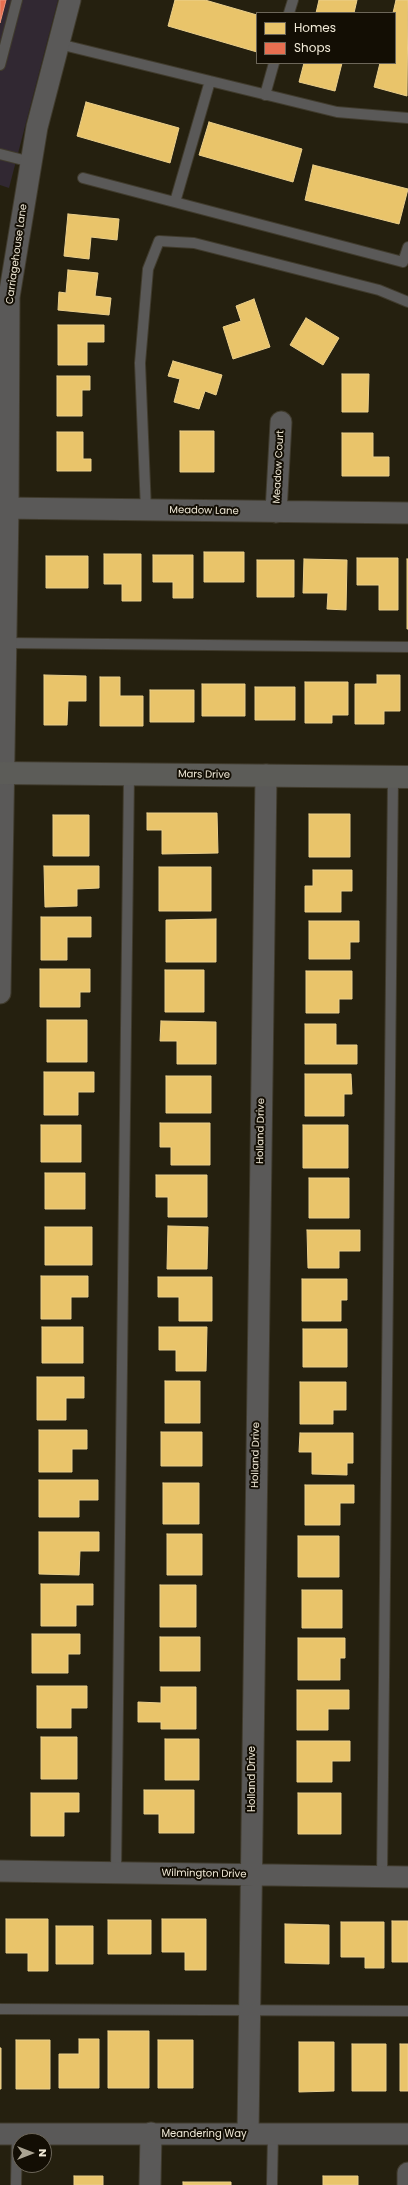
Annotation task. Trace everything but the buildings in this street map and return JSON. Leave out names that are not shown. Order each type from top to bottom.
[{"type":"street","name":"Carriagehouse Lane","points":[[0,993],[4,508],[9,297],[37,127],[70,0]]},
{"type":"street","name":"Meadow Court","points":[[276,512],[281,422]]},
{"type":"street","name":"Meadow Lane","points":[[4,508],[408,513]]},
{"type":"street","name":"Mars Drive","points":[[2,773],[400,777]]},
{"type":"street","name":"Holland Drive","points":[[248,2134],[266,775]]},
{"type":"street","name":"Wilmington Drive","points":[[0,1871],[408,1877]]},
{"type":"street","points":[[150,2185],[151,2133]]},
{"type":"street","name":"Meandering Way","points":[[8,2134],[408,2134]]},
{"type":"street","points":[[408,2173],[408,2185]]},
{"type":"lane","points":[[0,65],[17,0]]},
{"type":"lane","points":[[289,12],[293,0]]},
{"type":"lane","points":[[59,44],[337,112],[408,118]]},
{"type":"lane","points":[[265,95],[274,64]]},
{"type":"lane","points":[[175,202],[210,81]]},
{"type":"lane","points":[[0,154],[31,162]]},
{"type":"lane","points":[[83,178],[403,262],[408,247]]},
{"type":"lane","points":[[146,510],[140,363],[148,269],[159,241],[194,243],[378,290],[408,302]]},
{"type":"lane","points":[[3,643],[408,647]]},
{"type":"lane","points":[[116,1872],[128,774]]},
{"type":"lane","points":[[382,1877],[400,777]]},
{"type":"lane","points":[[0,2009],[408,2011]]},
{"type":"lane","points":[[8,2134],[16,2185]]},
{"type":"lane","points":[[272,2185],[273,2134]]},
{"type":"shaded area","points":[[0,0],[58,0],[9,188],[0,185]]}]
